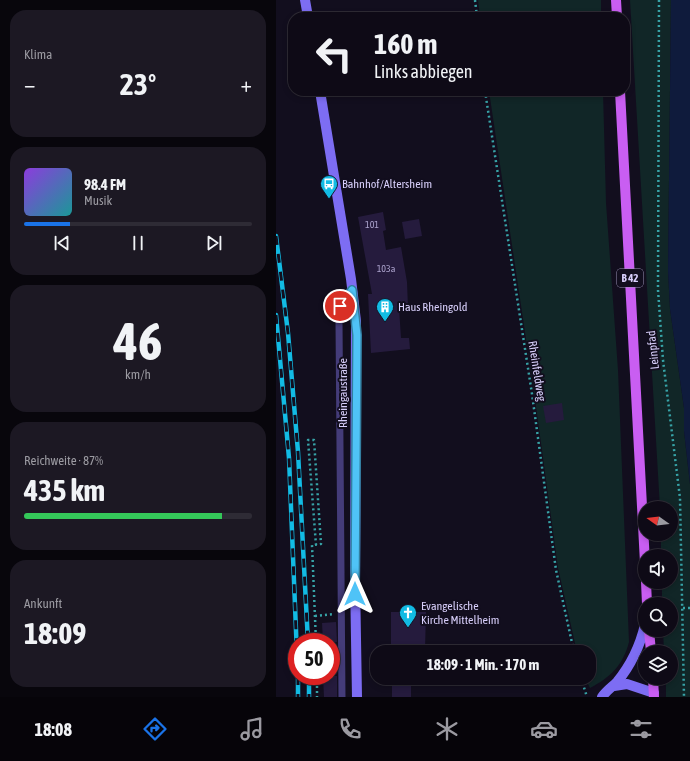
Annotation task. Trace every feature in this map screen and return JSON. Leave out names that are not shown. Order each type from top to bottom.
[{"type":"main road","points":[[305,0],[307,12]]},
{"type":"main road","points":[[616,0],[617,12]]},
{"type":"main road","name":"Rheingaustraße","points":[[321,96],[352,290],[357,335],[355,580],[357,697]]},
{"type":"main road","name":"B 42","points":[[620,96],[644,549]]},
{"type":"main road","points":[[602,697],[614,686],[630,664],[637,651],[641,637]]},
{"type":"main road","points":[[614,686],[627,684],[654,695]]},
{"type":"main road","points":[[653,685],[654,695]]},
{"type":"main road","points":[[643,697],[654,695]]},
{"type":"lane","points":[[342,697],[339,322],[340,306],[352,290]]},
{"type":"path","points":[[475,0],[476,12]]},
{"type":"path","name":"Leinpfad","points":[[659,0],[658,290],[663,360],[680,498],[684,697]]},
{"type":"path","name":"Rheinfeldweg","points":[[487,96],[532,394],[556,570],[572,645]]},
{"type":"path","points":[[316,545],[308,440],[314,440],[321,544],[312,546],[316,633]]},
{"type":"path","points":[[683,608],[690,608]]},
{"type":"path","points":[[315,616],[342,614]]},
{"type":"path","points":[[317,685],[318,697]]},
{"type":"path","points":[[583,685],[587,697]]},
{"type":"green space","points":[[478,0],[601,0],[601,12],[479,12]]},
{"type":"green space","points":[[630,0],[671,0],[668,271],[670,309],[684,408],[684,431],[690,484],[690,697],[666,697],[666,685],[678,685],[678,645],[664,645],[663,637],[678,637],[678,597],[662,597],[662,589],[678,589],[678,549],[661,549],[661,541],[678,541],[678,501],[660,501]]},
{"type":"green space","points":[[490,96],[603,96],[606,203],[618,370],[629,642],[620,664],[610,675],[596,685],[596,645],[575,645],[558,568],[535,399]]},
{"type":"green space","points":[[588,685],[595,685],[590,688]]},
{"type":"water","points":[[671,0],[690,0],[690,484],[684,431],[684,408],[670,309],[668,271]]},
{"type":"building","points":[[383,212],[386,230],[383,231],[386,250],[401,247],[407,282],[408,308],[399,308],[401,338],[409,338],[410,349],[371,353],[368,294],[372,294],[358,217]]},
{"type":"building","points":[[419,219],[422,236],[405,239],[402,222]]},
{"type":"building","points":[[562,403],[564,420],[546,423],[543,406]]},
{"type":"building","name":"Evangelische Kirche Mittelheim","points":[[391,612],[426,612],[425,645],[391,644]]},
{"type":"building","points":[[336,622],[337,633],[323,633],[322,623]]},
{"type":"building","points":[[323,685],[337,685],[337,697],[324,697]]},
{"type":"building","points":[[392,685],[411,685],[411,697],[392,697]]},
{"type":"railway","points":[[276,236],[288,333],[298,452],[308,633]]},
{"type":"railway","points":[[276,315],[289,458],[296,633]]},
{"type":"railway","points":[[298,685],[298,697]]},
{"type":"railway","points":[[309,685],[309,697]]},
{"type":"place","name":"Bahnhof/Altersheim","points":[[329,199]]},
{"type":"place","name":"Haus Rheingold","points":[[385,322]]},
{"type":"place","name":"Evangelische Kirche Mittelheim","points":[[408,628]]},
{"type":"route","points":[[340,306],[352,290],[357,335],[355,594]]}]
